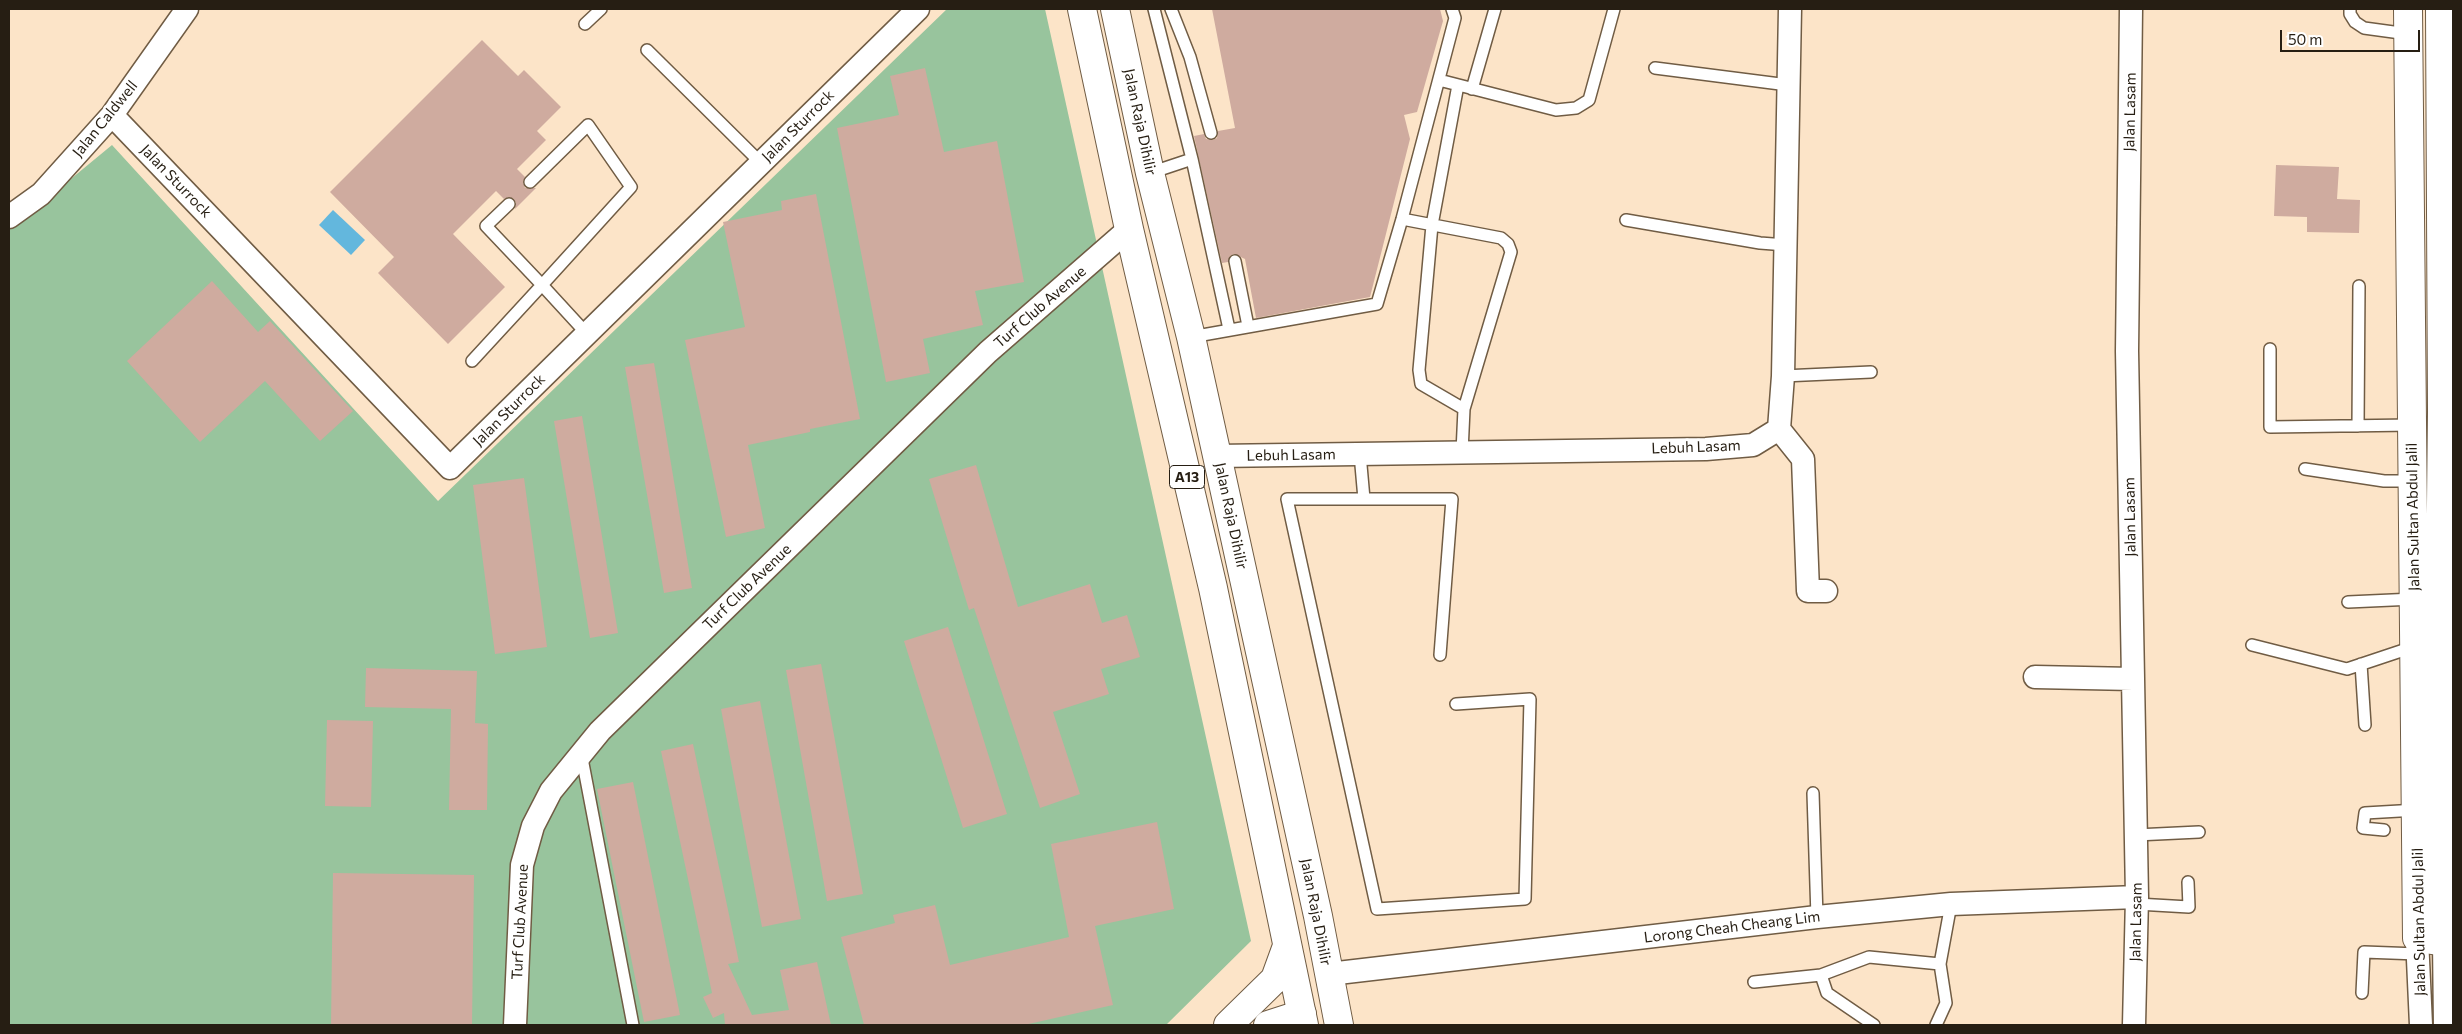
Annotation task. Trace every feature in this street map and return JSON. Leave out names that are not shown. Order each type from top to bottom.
[{"type":"main road","name":"A13","points":[[1082,9],[1114,163],[1213,588],[1287,946],[1315,1023]]},
{"type":"main road","points":[[1113,9],[1103,32],[1114,163]]},
{"type":"main road","name":"Jalan Raja Dihilir","points":[[1113,9],[1150,173],[1191,337],[1304,850],[1329,974],[1315,1023]]},
{"type":"main road","name":"Jalan Sultan Abdul Jalil","points":[[2435,932],[2417,810],[2415,647],[2432,597],[2447,530],[2448,412],[2440,9]]},
{"type":"main road","name":"Jalan Sultan Abdul Jalil","points":[[2408,22],[2412,481],[2432,597],[2435,932]]},
{"type":"main road","points":[[1268,1025],[1315,1023],[1319,1014],[1298,919],[1296,896],[1304,850]]},
{"type":"main road","points":[[1228,1025],[1275,979],[1287,946]]},
{"type":"street","name":"Jalan Caldwell","points":[[9,217],[41,194],[112,115],[187,9]]},
{"type":"street","name":"Jalan Sturrock","points":[[112,115],[450,468],[918,9]]},
{"type":"street","points":[[1790,9],[1783,376],[1779,429],[1803,459],[1808,591],[1826,592]]},
{"type":"street","name":"Jalan Lasam","points":[[2131,9],[2127,351],[2137,900],[2134,1025]]},
{"type":"street","name":"Turf Club Avenue","points":[[515,1025],[522,866],[537,817],[551,791],[607,724],[988,352],[1129,229]]},
{"type":"street","name":"Lebuh Lasam","points":[[1217,456],[1706,449],[1753,445],[1779,429]]},
{"type":"street","points":[[2035,677],[2133,679]]},
{"type":"street","name":"Lorong Cheah Cheang Lim","points":[[1329,974],[1817,917],[1951,904],[2137,900]]},
{"type":"street","name":"Jalan Sultan Abdul Jalil","points":[[2421,1025],[2435,932]]},
{"type":"street","name":"Jalan Sultan Abdul Jalil","points":[[2435,932],[2445,1025]]},
{"type":"lane","points":[[585,24],[601,9]]},
{"type":"lane","points":[[1154,9],[1192,160],[1229,329]]},
{"type":"lane","points":[[1171,9],[1190,57],[1211,133]]},
{"type":"lane","points":[[1191,337],[1377,304],[1402,219],[1455,18],[1452,9]]},
{"type":"lane","points":[[1472,89],[1495,9]]},
{"type":"lane","points":[[1439,80],[1556,110],[1576,108],[1589,100],[1614,9]]},
{"type":"lane","points":[[2350,9],[2350,14],[2355,22],[2364,28],[2408,22]]},
{"type":"lane","points":[[647,50],[761,163]]},
{"type":"lane","points":[[1655,68],[1788,85]]},
{"type":"lane","points":[[1458,85],[1432,225],[1419,370],[1420,384],[1464,409]]},
{"type":"lane","points":[[472,361],[631,187],[588,125],[530,182]]},
{"type":"lane","points":[[1150,173],[1192,160]]},
{"type":"lane","points":[[509,204],[486,226],[587,334]]},
{"type":"lane","points":[[1402,219],[1502,238],[1508,244],[1511,252],[1464,409],[1462,452]]},
{"type":"lane","points":[[1626,220],[1760,243],[1786,245]]},
{"type":"lane","points":[[1235,261],[1248,326]]},
{"type":"lane","points":[[2358,426],[2360,286]]},
{"type":"lane","points":[[2270,349],[2270,427],[2412,425]]},
{"type":"lane","points":[[1783,376],[1871,372]]},
{"type":"lane","points":[[1360,454],[1364,499]]},
{"type":"lane","points":[[2305,469],[2384,481],[2412,481]]},
{"type":"lane","points":[[1440,655],[1452,499],[1287,499],[1377,909],[1524,898],[1530,699],[1456,704]]},
{"type":"lane","points":[[2348,602],[2432,597]]},
{"type":"lane","points":[[2252,645],[2347,669],[2415,647]]},
{"type":"lane","points":[[2362,664],[2365,725]]},
{"type":"lane","points":[[582,754],[633,1025]]},
{"type":"lane","points":[[1812,793],[1817,917]]},
{"type":"lane","points":[[2384,830],[2363,828],[2366,813],[2417,810]]},
{"type":"lane","points":[[2136,835],[2199,832]]},
{"type":"lane","points":[[2137,900],[2189,907],[2188,882]]},
{"type":"lane","points":[[1936,1025],[1946,1003],[1940,964],[1951,904]]},
{"type":"lane","points":[[2362,993],[2364,952],[2435,932]]},
{"type":"lane","points":[[1754,982],[1821,975],[1869,957],[1940,964]]},
{"type":"lane","points":[[1821,975],[1826,992],[1874,1025]]},
{"type":"green space","points":[[947,9],[1045,9],[1251,941],[1166,1025],[9,1025],[9,230],[112,145],[438,501]]},
{"type":"water","points":[[333,210],[365,240],[351,255],[319,225]]},
{"type":"building","points":[[1212,9],[1440,9],[1443,21],[1417,112],[1404,115],[1410,139],[1370,297],[1256,318],[1245,259],[1234,254],[1230,256],[1228,262],[1222,263],[1194,136],[1204,134],[1206,139],[1213,140],[1217,138],[1218,131],[1235,128]]},
{"type":"building","points":[[482,40],[518,76],[524,70],[561,107],[537,131],[546,140],[517,169],[525,177],[523,183],[525,188],[536,188],[515,209],[516,203],[514,199],[508,197],[504,199],[496,191],[453,234],[505,287],[448,344],[378,273],[394,257],[330,192]]},
{"type":"building","points":[[925,68],[944,152],[997,141],[1024,282],[975,291],[983,325],[923,339],[930,373],[886,382],[837,128],[899,115],[890,76]]},
{"type":"building","points":[[2276,165],[2339,167],[2337,199],[2360,200],[2359,233],[2307,232],[2307,217],[2274,216]]},
{"type":"building","points":[[816,194],[860,419],[810,429],[810,432],[748,445],[765,528],[726,537],[685,340],[745,327],[723,222],[782,210],[781,201]]},
{"type":"building","points":[[212,281],[258,332],[270,321],[353,411],[320,441],[265,381],[200,442],[127,361]]},
{"type":"building","points":[[654,363],[692,588],[664,593],[625,367]]},
{"type":"building","points":[[582,416],[618,633],[590,638],[554,421]]},
{"type":"building","points":[[976,465],[1018,607],[1090,584],[1102,623],[1127,615],[1140,657],[1101,669],[1109,694],[1053,712],[1080,794],[1040,808],[974,608],[969,610],[929,479]]},
{"type":"building","points":[[524,478],[547,647],[495,654],[473,485]]},
{"type":"building","points":[[948,627],[1007,814],[963,828],[904,641]]},
{"type":"building","points":[[821,664],[863,894],[827,901],[786,670]]},
{"type":"building","points":[[366,668],[477,671],[475,723],[488,724],[487,810],[449,810],[451,709],[365,707]]},
{"type":"building","points":[[760,701],[801,919],[762,927],[721,709]]},
{"type":"building","points":[[327,720],[373,721],[371,807],[325,806]]},
{"type":"building","points":[[693,744],[739,962],[728,964],[752,1015],[789,1010],[780,970],[817,962],[831,1025],[725,1025],[724,1013],[713,1018],[703,997],[712,993],[661,751]]},
{"type":"building","points":[[633,782],[680,1015],[644,1022],[597,789]]},
{"type":"building","points":[[1157,822],[1174,909],[1095,926],[1113,1005],[1024,1025],[864,1025],[841,937],[895,923],[893,915],[935,905],[950,965],[1069,937],[1051,844]]},
{"type":"building","points":[[333,873],[474,875],[472,1025],[331,1025]]}]
